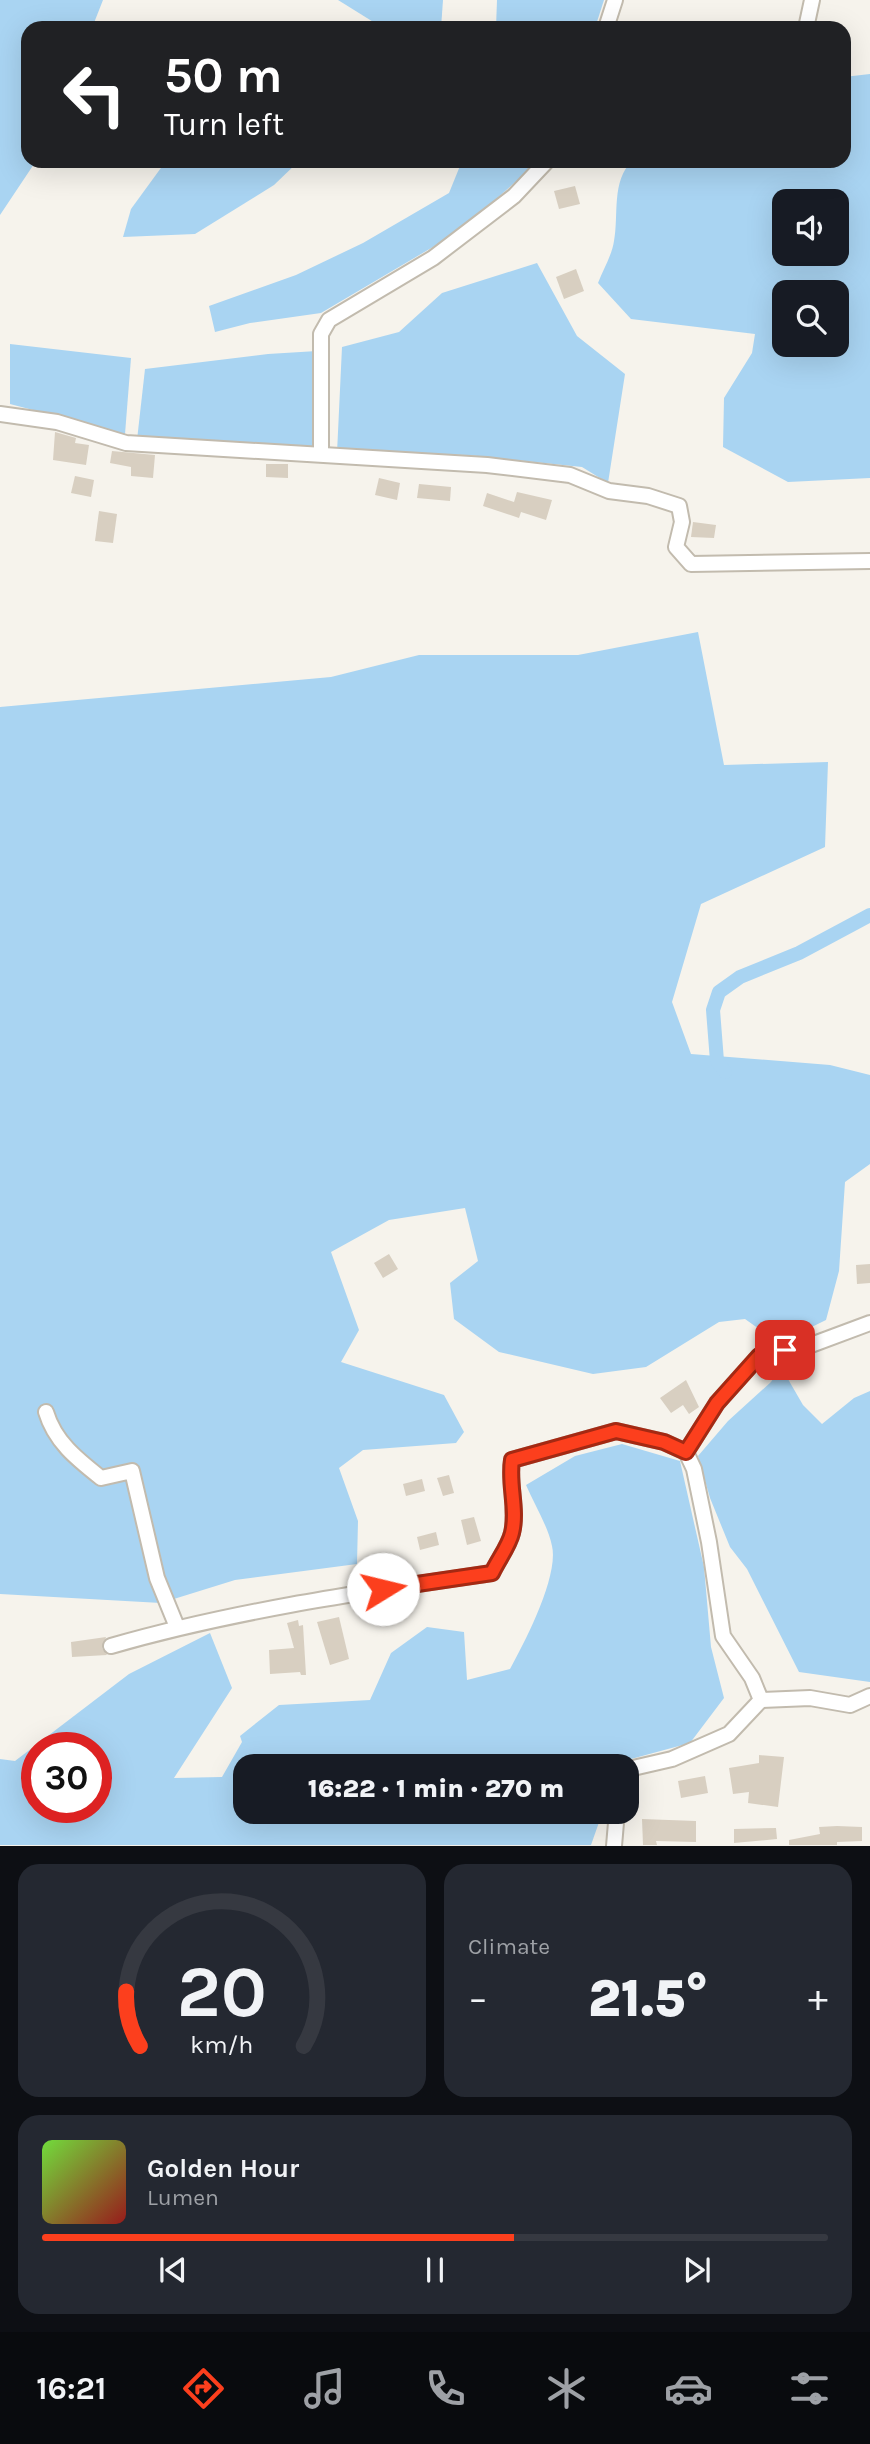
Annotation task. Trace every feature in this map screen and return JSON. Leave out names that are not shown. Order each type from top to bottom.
[{"type":"street","points":[[608,21],[615,0]]},
{"type":"street","points":[[808,21],[812,0]]},
{"type":"street","points":[[321,454],[321,334],[328,320],[433,258],[514,196],[540,168]]},
{"type":"street","points":[[0,414],[57,422],[126,443],[321,454],[370,460],[487,465],[570,475],[609,491],[648,496],[679,506],[681,522],[676,547],[691,564],[870,561]]},
{"type":"street","points":[[686,1452],[717,1403],[759,1356],[811,1345],[870,1322]]},
{"type":"street","points":[[46,1412],[51,1430],[70,1453],[101,1478],[132,1471],[157,1578],[177,1627]]},
{"type":"street","points":[[111,1646],[177,1627],[302,1602],[492,1573],[512,1534],[512,1460],[616,1431],[664,1442],[686,1452],[694,1469],[709,1542],[723,1636],[752,1678],[761,1700]]},
{"type":"street","points":[[639,1767],[672,1759],[729,1734],[761,1700],[810,1698],[850,1705],[870,1696]]},
{"type":"street","points":[[614,1846],[616,1824]]},
{"type":"water","points":[[0,0],[103,0],[95,21],[21,21],[21,168],[31,168],[0,215]]},
{"type":"water","points":[[338,0],[443,0],[442,21],[372,21]]},
{"type":"water","points":[[497,0],[604,0],[597,21],[496,21]]},
{"type":"water","points":[[870,74],[870,478],[788,482],[723,447],[724,398],[752,353],[755,334],[631,319],[598,283],[613,246],[621,178],[626,168],[851,168],[851,76]]},
{"type":"water","points":[[161,168],[292,168],[274,185],[195,234],[123,237],[131,209]]},
{"type":"water","points":[[459,168],[531,168],[460,231],[321,313],[250,323],[215,332],[209,306],[296,275],[363,243],[449,193]]},
{"type":"water","points":[[537,263],[577,336],[625,374],[608,483],[582,467],[468,455],[337,453],[342,347],[399,332],[442,293]]},
{"type":"water","points":[[10,344],[131,358],[125,434],[10,404]]},
{"type":"water","points":[[317,351],[316,450],[137,440],[145,369],[268,354]]},
{"type":"water","points":[[698,632],[724,765],[828,762],[825,847],[701,904],[672,1002],[691,1054],[830,1065],[870,1075],[870,1164],[845,1182],[839,1271],[826,1320],[779,1343],[745,1319],[719,1322],[646,1367],[593,1374],[499,1352],[454,1319],[450,1283],[478,1261],[465,1208],[389,1220],[331,1252],[359,1330],[341,1362],[444,1395],[464,1432],[456,1443],[363,1450],[339,1468],[358,1521],[357,1564],[235,1580],[161,1603],[0,1594],[0,707],[331,677],[419,655],[578,655]]},
{"type":"water","points":[[781,1367],[803,1405],[822,1424],[854,1398],[870,1391],[870,1682],[799,1672],[747,1569],[730,1547],[710,1498],[698,1456],[728,1421],[771,1382]]},
{"type":"water","points":[[622,1444],[680,1461],[704,1567],[711,1647],[724,1698],[690,1743],[639,1757],[639,1754],[235,1754],[242,1742],[240,1736],[279,1705],[370,1700],[391,1653],[427,1627],[464,1632],[467,1680],[510,1669],[539,1609],[553,1559],[547,1531],[526,1485],[575,1456]]},
{"type":"water","points":[[210,1633],[232,1688],[174,1778],[222,1777],[233,1758],[233,1824],[598,1824],[591,1845],[0,1845],[0,1759],[15,1761],[21,1756],[21,1823],[112,1823],[112,1732],[53,1732],[129,1674]]},
{"type":"building","points":[[575,186],[580,204],[559,209],[554,191]]},
{"type":"building","points":[[576,269],[584,291],[564,299],[556,277]]},
{"type":"building","points":[[55,432],[76,438],[75,443],[89,445],[86,465],[53,460]]},
{"type":"building","points":[[112,451],[155,455],[153,478],[131,476],[131,467],[110,463]]},
{"type":"building","points":[[266,464],[288,464],[288,478],[266,477]]},
{"type":"building","points":[[75,476],[94,480],[91,497],[71,493]]},
{"type":"building","points":[[379,478],[400,483],[397,500],[375,495]]},
{"type":"building","points":[[419,484],[451,487],[450,501],[417,498]]},
{"type":"building","points":[[517,492],[552,500],[546,520],[521,512],[519,518],[483,506],[487,493],[514,502]]},
{"type":"building","points":[[99,511],[117,514],[113,543],[95,541]]},
{"type":"building","points":[[693,522],[716,525],[714,538],[691,537]]},
{"type":"building","points":[[389,1254],[398,1269],[383,1278],[374,1263]]},
{"type":"building","points":[[870,1264],[870,1283],[857,1284],[856,1265]]},
{"type":"building","points":[[686,1380],[699,1407],[689,1414],[683,1405],[671,1413],[660,1398]]},
{"type":"building","points":[[449,1475],[454,1493],[443,1496],[437,1478]]},
{"type":"building","points":[[422,1479],[425,1491],[406,1496],[403,1484]]},
{"type":"building","points":[[474,1517],[481,1541],[467,1545],[461,1520]]},
{"type":"building","points":[[436,1532],[439,1545],[420,1550],[417,1537]]},
{"type":"building","points":[[389,1598],[391,1605],[366,1616],[362,1602]]},
{"type":"building","points":[[339,1617],[349,1659],[330,1665],[317,1622]]},
{"type":"building","points":[[298,1620],[299,1626],[303,1625],[306,1675],[301,1675],[300,1672],[270,1674],[269,1650],[294,1648],[287,1623]]},
{"type":"building","points":[[106,1637],[102,1648],[107,1655],[72,1657],[71,1642]]},
{"type":"building","points":[[759,1755],[784,1757],[778,1807],[748,1803],[749,1792],[733,1794],[729,1768],[759,1763]]},
{"type":"building","points":[[705,1776],[708,1793],[681,1798],[678,1781]]},
{"type":"building","points":[[642,1819],[696,1821],[696,1842],[656,1841],[657,1845],[643,1845]]},
{"type":"building","points":[[819,1827],[862,1827],[862,1841],[837,1842],[837,1845],[789,1845],[789,1840],[820,1834]]},
{"type":"building","points":[[776,1828],[777,1839],[734,1843],[734,1829]]},
{"type":"waterway","points":[[725,1072],[717,1061],[713,1010],[719,992],[740,977],[799,953],[870,915]]},
{"type":"route","points":[[383,1589],[492,1573],[512,1534],[512,1460],[616,1431],[664,1442],[686,1452],[717,1403],[759,1356],[785,1350]]}]
